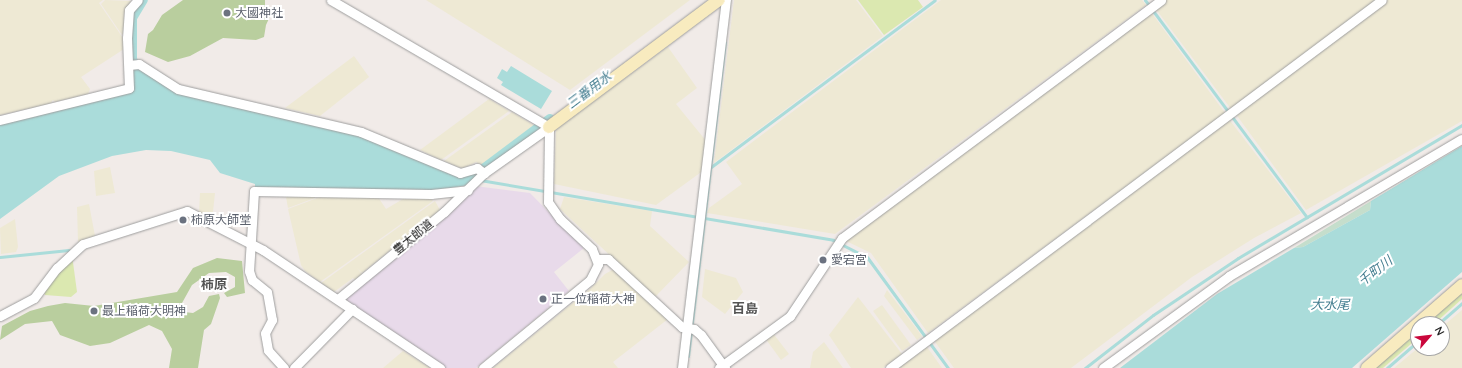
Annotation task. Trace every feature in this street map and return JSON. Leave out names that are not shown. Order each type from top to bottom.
[{"type":"street","points":[[0,120],[129,88],[132,64],[127,38],[129,10],[138,0]]},
{"type":"street","points":[[331,0],[544,125]]},
{"type":"street","points":[[132,64],[178,90],[361,132],[460,173],[480,174],[544,125],[719,0]]},
{"type":"street","points":[[682,368],[691,329],[726,0]]},
{"type":"street","points":[[598,259],[608,259],[682,327],[691,329],[701,335],[722,367],[790,316],[837,249],[842,238],[1161,0]]},
{"type":"street","points":[[890,368],[1382,0]]},
{"type":"street","points":[[483,368],[590,280],[597,268],[598,259],[592,249],[560,219],[551,208],[547,191],[544,125]]},
{"type":"street","points":[[1102,368],[1229,276],[1462,140]]},
{"type":"street","name":"豊太郎道","points":[[338,299],[468,190],[480,174]]},
{"type":"street","points":[[284,368],[268,350],[265,333],[272,320],[266,292],[252,280],[251,275],[249,242],[254,191],[431,194],[468,190]]},
{"type":"street","points":[[0,316],[34,298],[58,268],[83,244],[187,211],[249,242],[338,299],[440,368]]},
{"type":"street","points":[[1367,368],[1462,285]]},
{"type":"street","points":[[294,368],[352,309]]},
{"type":"shaded area","points":[[0,0],[103,0],[99,3],[123,38],[124,49],[81,77],[90,89],[88,94],[55,102],[53,100],[50,104],[0,115]]},
{"type":"shaded area","points":[[105,0],[131,1],[124,14],[124,33],[122,35],[101,4]]},
{"type":"shaded area","points":[[426,0],[690,0],[570,90]]},
{"type":"shaded area","points":[[734,0],[856,0],[883,36],[714,163]]},
{"type":"shaded area","points":[[941,0],[1142,0],[1146,5],[835,234],[707,213],[709,208],[742,184],[726,162]]},
{"type":"shaded area","points":[[1166,0],[1376,0],[1231,109],[1155,8]]},
{"type":"shaded area","points":[[1387,0],[1462,0],[1462,121],[1306,210],[1235,113]]},
{"type":"shaded area","points":[[1151,12],[1225,113],[928,333],[871,253],[844,240]]},
{"type":"shaded area","points":[[668,47],[697,88],[676,104],[707,142],[704,170],[656,205],[554,184],[556,129]]},
{"type":"shaded area","points":[[354,56],[369,77],[320,116],[285,108]]},
{"type":"shaded area","points":[[489,99],[509,111],[441,160],[420,150]]},
{"type":"shaded area","points":[[512,112],[535,126],[482,165],[476,162],[464,168],[444,161]]},
{"type":"shaded area","points":[[1228,118],[1301,213],[1254,238],[1192,277],[1071,368],[954,368],[933,339]]},
{"type":"shaded area","points":[[110,167],[115,193],[96,196],[94,171]]},
{"type":"shaded area","points":[[475,186],[530,193],[584,248],[554,272],[569,291],[476,368],[445,368],[349,303],[345,296]]},
{"type":"shaded area","points":[[200,193],[215,193],[212,221],[199,214]]},
{"type":"shaded area","points":[[291,195],[315,196],[315,198],[288,208],[286,197]]},
{"type":"shaded area","points":[[325,195],[378,197],[386,209],[403,199],[430,198],[433,201],[320,282],[305,271],[301,265],[288,209]]},
{"type":"shaded area","points":[[564,197],[652,211],[650,226],[689,262],[655,297],[560,209]]},
{"type":"shaded area","points":[[435,201],[440,210],[362,273],[357,268],[362,274],[355,280],[353,278],[334,292],[321,283]]},
{"type":"shaded area","points":[[89,204],[95,236],[78,242],[77,207]]},
{"type":"shaded area","points":[[15,219],[18,247],[16,252],[1,254],[0,228]]},
{"type":"shaded area","points":[[614,269],[668,319],[613,362],[618,368],[493,368],[590,289],[605,274]]},
{"type":"shaded area","points":[[705,269],[736,278],[743,292],[725,314],[702,297]]},
{"type":"shaded area","points":[[887,290],[922,336],[917,340],[884,296]]},
{"type":"shaded area","points":[[858,297],[902,354],[883,368],[851,368],[829,335]]},
{"type":"shaded area","points":[[882,305],[911,345],[902,351],[873,311]]},
{"type":"shaded area","points":[[1462,310],[1462,368],[1394,368],[1410,355],[1410,356],[1450,356],[1450,320]]},
{"type":"shaded area","points":[[772,332],[789,354],[781,360],[765,338]]},
{"type":"shaded area","points":[[824,342],[843,368],[810,368],[813,352]]},
{"type":"shaded area","points":[[927,347],[942,368],[898,368]]},
{"type":"shaded area","points":[[403,351],[430,368],[383,368]]},
{"type":"green space","points":[[183,0],[265,0],[265,9],[272,12],[266,25],[264,37],[256,40],[223,38],[190,56],[168,62],[145,52],[148,34],[153,30],[162,15]]},
{"type":"green space","points":[[858,0],[918,0],[923,7],[884,35]]},
{"type":"green space","points":[[1371,201],[1370,210],[1303,247],[1294,248]]},
{"type":"green space","points":[[72,255],[77,292],[71,297],[45,295],[44,292]]},
{"type":"green space","points":[[217,258],[242,261],[245,293],[227,297],[224,293],[235,287],[235,277],[226,272],[209,273],[192,285],[182,303],[184,312],[193,313],[203,307],[209,296],[219,294],[220,298],[211,324],[204,330],[198,368],[169,368],[172,349],[162,331],[149,325],[110,343],[90,346],[60,335],[52,321],[25,324],[0,340],[2,326],[30,311],[48,306],[65,303],[94,306],[177,292],[193,268]]},
{"type":"green space","points":[[1462,293],[1462,299],[1443,316],[1435,316]]},
{"type":"green space","points":[[1410,338],[1410,345],[1383,368],[1375,368]]},
{"type":"water","points":[[511,66],[552,91],[541,109],[501,85],[503,82],[497,78],[502,69],[507,72]]},
{"type":"water","points":[[138,68],[181,94],[358,135],[461,176],[476,172],[480,174],[469,185],[431,191],[255,187],[255,184],[220,173],[210,160],[171,151],[146,150],[112,156],[59,176],[0,219],[0,124],[132,90],[133,70]]},
{"type":"water","name":"大水尾","points":[[1462,146],[1462,272],[1352,368],[1120,368],[1217,294],[1294,248],[1303,247],[1370,210],[1371,201]]},
{"type":"waterway","points":[[135,66],[132,59],[132,18],[143,0]]},
{"type":"waterway","points":[[711,167],[935,0]]},
{"type":"waterway","points":[[1145,0],[1307,217]]},
{"type":"waterway","points":[[688,356],[725,42]]},
{"type":"waterway","name":"三番用水","points":[[478,173],[550,119]]},
{"type":"waterway","points":[[1085,368],[1153,315],[1238,258],[1462,125]]},
{"type":"waterway","points":[[480,180],[833,240],[867,257],[948,368]]},
{"type":"waterway","points":[[0,257],[69,250]]},
{"type":"waterway","points":[[1447,316],[1462,303]]},
{"type":"waterway","points":[[1387,368],[1410,348]]},
{"type":"place","name":"大國神社","points":[[227,13]]},
{"type":"place","name":"柿原大師堂","points":[[183,220]]},
{"type":"place","name":"愛宕宮","points":[[823,260]]},
{"type":"place","name":"正一位稲荷大神","points":[[543,299]]},
{"type":"place","name":"最上稲荷大明神","points":[[94,311]]},
{"type":"district","name":"柿原","points":[[214,284]]},
{"type":"district","name":"百島","points":[[745,308]]},
{"type":"water label","name":"千町川","points":[[1375,271]]}]
